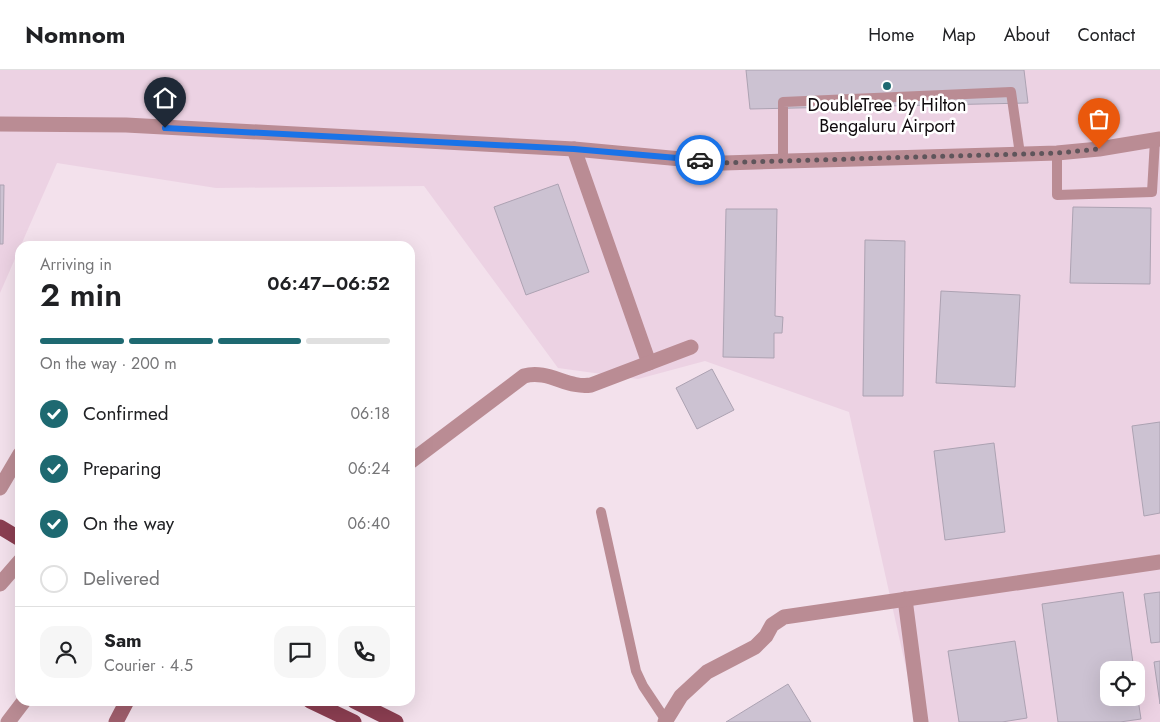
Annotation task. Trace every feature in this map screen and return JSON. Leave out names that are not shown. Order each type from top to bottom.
[{"type":"main road","points":[[0,526],[15,536]]},
{"type":"main road","points":[[320,706],[354,722]]},
{"type":"main road","points":[[364,706],[396,722]]},
{"type":"street","points":[[0,124],[126,126],[574,149],[724,163],[1057,153],[1158,140]]},
{"type":"street","points":[[574,149],[649,363]]},
{"type":"street","points":[[415,458],[524,376],[542,375],[586,386],[691,347]]},
{"type":"street","points":[[0,488],[15,462]]},
{"type":"street","points":[[665,721],[681,696],[707,672],[755,647],[766,636],[772,625],[784,617],[1160,562]]},
{"type":"street","points":[[0,584],[15,567]]},
{"type":"street","points":[[905,599],[921,722]]},
{"type":"street","points":[[8,722],[20,706]]},
{"type":"street","points":[[116,722],[124,706]]},
{"type":"lane","points":[[783,161],[783,102],[1011,92],[1020,154]]},
{"type":"lane","points":[[1057,153],[1057,195],[1152,192],[1158,140]]},
{"type":"lane","points":[[601,512],[636,671],[665,721]]},
{"type":"shaded area","points":[[0,70],[1160,70],[1160,722],[918,722],[849,412],[705,361],[638,379],[558,368],[424,186],[216,188],[57,163],[23,241],[15,241],[15,259],[0,293]]},
{"type":"building","name":"DoubleTree by Hilton Bengaluru Airport","points":[[746,70],[1024,70],[1028,103],[750,109]]},
{"type":"building","points":[[558,184],[589,272],[526,295],[494,207]]},
{"type":"building","points":[[0,185],[4,185],[3,244],[0,244]]},
{"type":"building","points":[[1073,207],[1151,208],[1150,284],[1070,283]]},
{"type":"building","points":[[726,209],[777,209],[775,316],[783,317],[782,333],[774,333],[774,358],[723,357]]},
{"type":"building","points":[[865,240],[905,241],[903,396],[863,396]]},
{"type":"building","points":[[941,291],[1020,295],[1015,387],[936,383]]},
{"type":"building","points":[[712,369],[734,410],[697,429],[676,388]]},
{"type":"building","points":[[1160,422],[1160,513],[1144,516],[1132,426]]},
{"type":"building","points":[[994,443],[1005,532],[945,540],[934,451]]},
{"type":"building","points":[[1123,592],[1133,661],[1100,661],[1100,706],[1139,706],[1141,719],[1120,722],[1058,722],[1042,604]]},
{"type":"building","points":[[1160,592],[1160,642],[1151,643],[1144,594]]},
{"type":"building","points":[[1015,641],[1027,718],[1002,722],[959,722],[948,651]]},
{"type":"building","points":[[1160,661],[1160,704],[1154,662]]},
{"type":"building","points":[[788,684],[811,722],[726,722]]},
{"type":"way so far","points":[[700,160],[724,163],[1057,153],[1099,149]]},
{"type":"place","name":"DoubleTree by Hilton Bengaluru Airport","points":[[887,86]]},
{"type":"route","points":[[165,128],[574,149],[700,160]]}]
